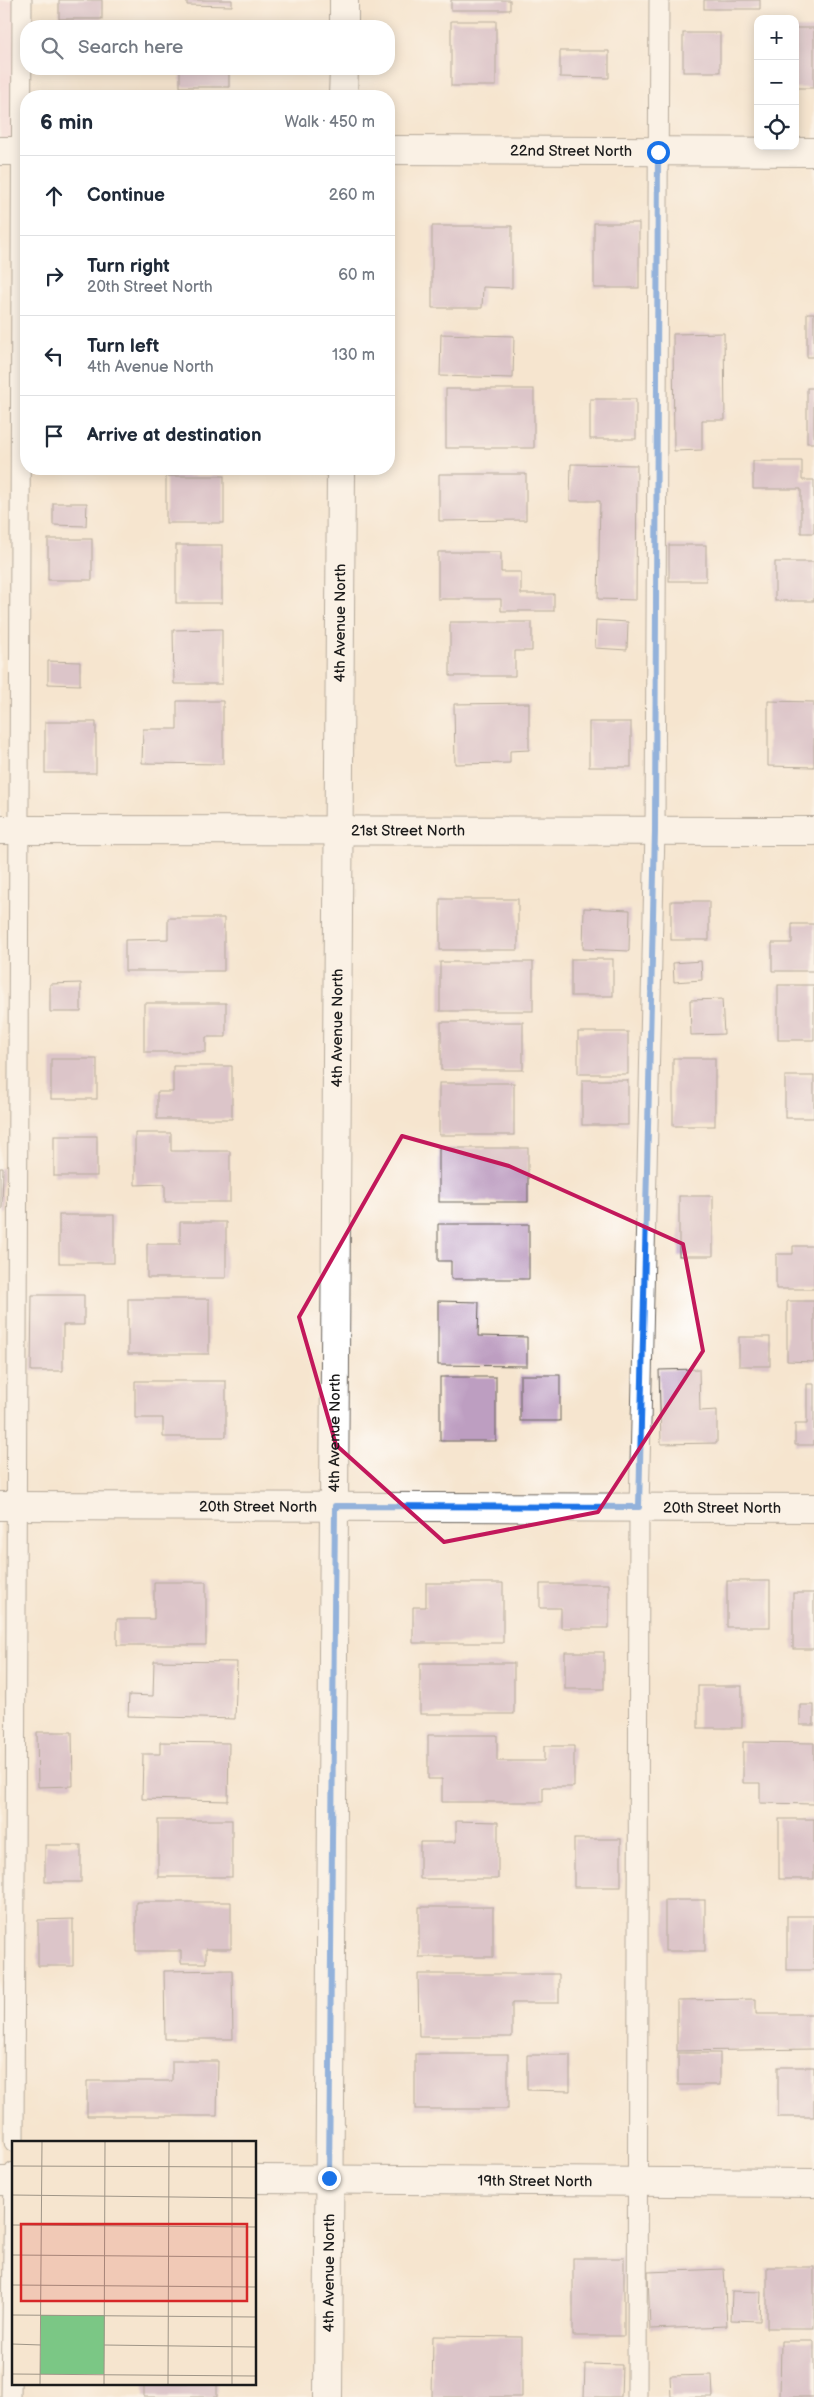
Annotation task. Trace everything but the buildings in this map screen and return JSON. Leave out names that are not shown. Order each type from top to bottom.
[{"type":"street","points":[[344,0],[344,20]]},
{"type":"street","points":[[343,90],[344,75]]},
{"type":"street","name":"22nd Street North","points":[[395,150],[814,152]]},
{"type":"street","name":"4th Avenue North","points":[[328,2397],[341,475]]},
{"type":"street","name":"21st Street North","points":[[9,830],[814,831]]},
{"type":"street","name":"20th Street North","points":[[9,1506],[814,1508]]},
{"type":"street","name":"19th Street North","points":[[256,2178],[814,2183]]},
{"type":"lane","points":[[21,20],[22,0]]},
{"type":"lane","points":[[637,2397],[639,1507],[655,831],[659,0]]},
{"type":"lane","points":[[14,2141],[9,1506],[9,830],[16,151],[20,50]]},
{"type":"lane","points":[[11,2397],[12,2325]]},
{"type":"highlighted area","points":[[402,1136],[509,1166],[683,1244],[703,1351],[598,1512],[444,1542],[336,1445],[299,1317]]},
{"type":"shaded area","points":[[0,0],[22,0],[22,20],[20,20],[20,75],[22,75],[20,151],[0,151]]},
{"type":"route","points":[[329,2178],[335,1506],[639,1507],[655,831],[658,152]]}]
